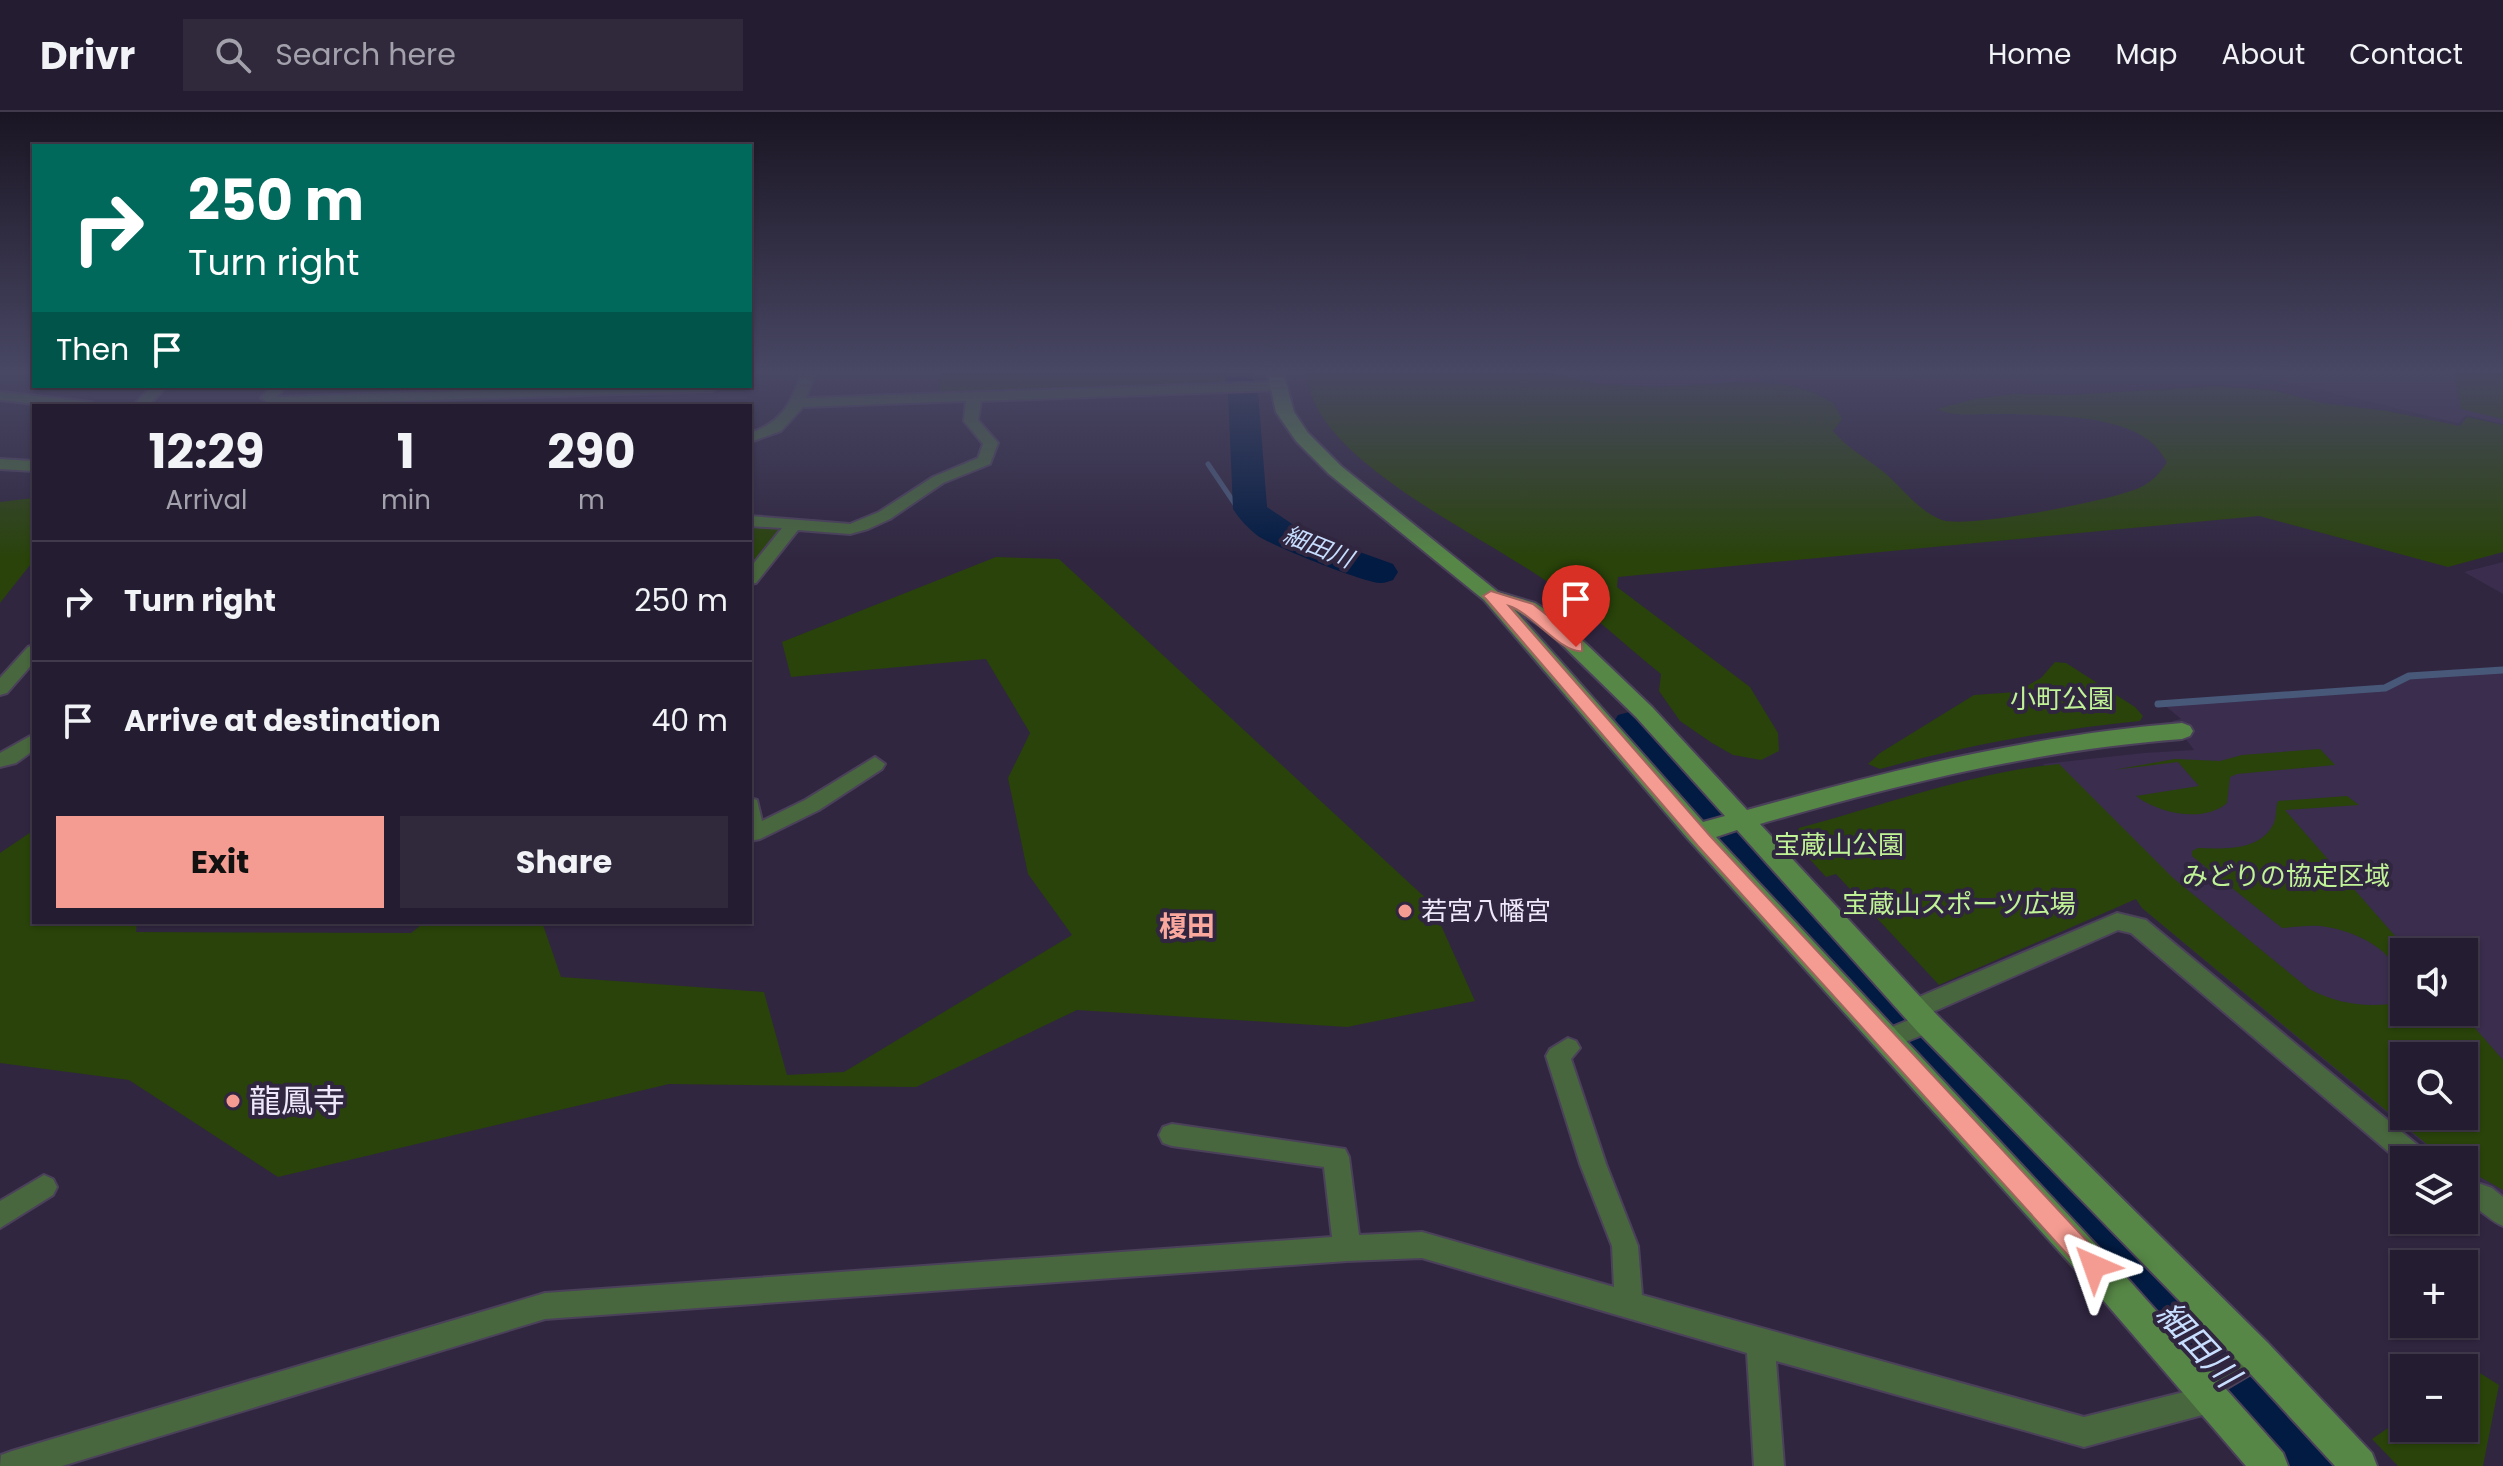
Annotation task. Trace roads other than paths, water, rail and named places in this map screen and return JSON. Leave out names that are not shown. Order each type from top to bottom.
[{"type":"street","points":[[752,521],[850,529],[875,522],[937,481],[985,461],[991,443],[983,434]]},
{"type":"street","points":[[1300,434],[1335,470],[1491,596],[1719,826],[1908,1027],[2359,1466]]},
{"type":"street","points":[[0,464],[32,466]]},
{"type":"street","points":[[752,576],[794,524]]},
{"type":"street","points":[[1491,596],[1528,607],[1554,625],[1644,712],[1719,826],[1908,1027],[2115,1289],[2207,1383],[2270,1466]]},
{"type":"street","points":[[0,689],[30,660]]},
{"type":"street","points":[[1719,826],[1867,785],[2057,743],[2182,731]]},
{"type":"street","points":[[0,760],[9,758],[32,741]]},
{"type":"street","points":[[752,824],[753,834],[812,805],[875,764]]},
{"type":"street","points":[[1908,1027],[2117,921],[2138,926],[2400,1146]]},
{"type":"street","points":[[1568,1048],[1558,1056],[1593,1164],[1625,1246],[1629,1303]]},
{"type":"street","points":[[1172,1135],[1336,1157],[1347,1248]]},
{"type":"street","points":[[0,1216],[44,1187]]},
{"type":"street","points":[[2478,1194],[2503,1214]]},
{"type":"street","points":[[12,1466],[545,1306],[1347,1248],[1422,1245],[1760,1343],[2084,1432],[2196,1404],[2207,1383],[2250,1359]]},
{"type":"street","points":[[1760,1343],[1769,1466]]},
{"type":"waterway","name":"細田川","points":[[1246,434],[1250,509],[1260,521],[1309,547],[1380,572]]},
{"type":"waterway","points":[[1208,464],[1237,507],[1262,524]]},
{"type":"waterway","points":[[2158,704],[2385,688],[2409,676],[2503,670]]},
{"type":"waterway","name":"細田川","points":[[1633,725],[1734,842],[2311,1466]]},
{"type":"place","name":"若宮八幡宮","points":[[1405,911]]},
{"type":"place","name":"龍鳳寺","points":[[233,1101]]},
{"type":"district","name":"榎田","points":[[1187,926]]},
{"type":"park label","name":"小町公園","points":[[2062,699]]},
{"type":"park label","name":"宝蔵山公園","points":[[1839,845]]},
{"type":"park label","name":"みどりの協定区域","points":[[2286,876]]},
{"type":"park label","name":"宝蔵山スポーツ広場","points":[[1959,904]]}]
